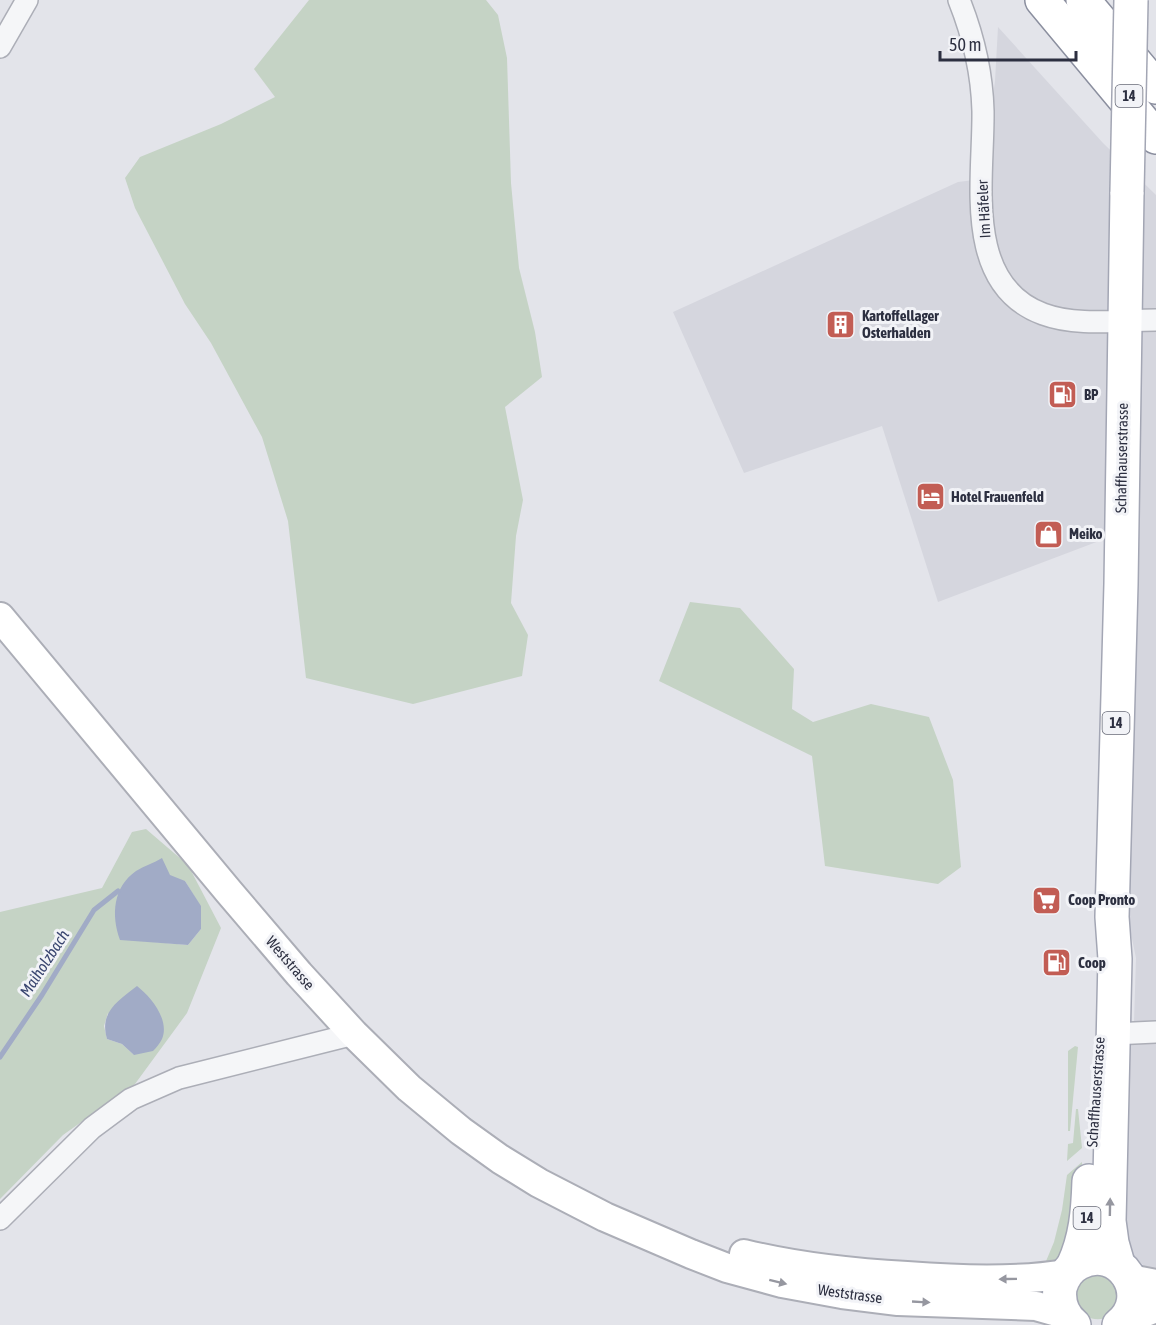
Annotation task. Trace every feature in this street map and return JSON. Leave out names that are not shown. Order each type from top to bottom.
[{"type":"main road","points":[[1042,0],[1156,137]]},
{"type":"main road","points":[[1083,0],[1156,87]]},
{"type":"main road","name":"Schaffhauserstrasse","points":[[1122,1323],[1131,1311],[1135,1276],[1112,1243],[1109,1221],[1115,959],[1112,916],[1120,584],[1140,320],[1127,192],[1131,0]]},
{"type":"main road","name":"Weststrasse","points":[[0,617],[237,901],[354,1034],[409,1088],[461,1131],[500,1159],[574,1201],[727,1268],[792,1285],[898,1301],[1036,1306],[1069,1320]]},
{"type":"main road","name":"Schaffhauserstrasse","points":[[1069,1320],[1060,1304],[1059,1294],[1061,1283],[1070,1270],[1084,1239],[1087,1221],[1104,958],[1112,916]]},
{"type":"main road","name":"Weststrasse","points":[[645,1233],[772,1260],[848,1272],[959,1280],[1038,1278],[1070,1270]]},
{"type":"main road","points":[[1070,1270],[1094,1258],[1107,1259],[1135,1276]]},
{"type":"main road","points":[[1122,1323],[1156,1308]]},
{"type":"street","points":[[0,47],[27,0]]},
{"type":"street","name":"Im Häfeler","points":[[959,0],[972,36],[981,85],[982,215],[988,258],[995,273],[1002,284],[1023,303],[1045,315],[1094,322],[1140,320]]},
{"type":"street","points":[[1113,1034],[1156,1032]]},
{"type":"street","points":[[0,1220],[92,1128],[131,1099],[178,1078],[354,1034]]},
{"type":"shaded area","points":[[998,27],[1103,143],[1156,195],[1156,1271],[1144,1266],[1135,1258],[1128,1242],[1123,1209],[1127,1057],[1134,1022],[1136,958],[1128,919],[1136,527],[938,602],[882,426],[744,473],[673,312],[958,182],[982,179],[995,81]]},
{"type":"green space","points":[[309,0],[486,0],[498,15],[507,58],[511,183],[519,268],[535,332],[542,377],[505,407],[523,500],[516,536],[511,603],[528,635],[522,676],[413,704],[306,678],[288,521],[262,437],[211,343],[185,304],[135,208],[125,178],[140,157],[221,124],[275,97],[254,69]]},
{"type":"green space","points":[[690,602],[740,608],[794,669],[792,709],[813,722],[871,704],[929,717],[953,780],[961,867],[938,884],[825,866],[812,756],[659,681]]},
{"type":"green space","points":[[146,829],[188,865],[221,928],[187,1013],[135,1084],[63,1135],[0,1199],[0,912],[102,888],[132,832]],"holes":[[[185,881],[201,907],[201,929],[188,945],[120,939]],[[108,1013],[134,1055],[122,1044],[107,1039],[104,1026]]]},
{"type":"green space","points":[[1075,1046],[1078,1047],[1070,1131],[1068,1131],[1068,1051]]},
{"type":"green space","points":[[1076,1109],[1078,1109],[1082,1148],[1067,1161],[1068,1144],[1073,1143]]},
{"type":"green space","points":[[1082,1162],[1063,1260],[1044,1266],[1054,1242],[1067,1175]]},
{"type":"green space","points":[[1103,1270],[1122,1295],[1111,1316],[1100,1319],[1087,1317],[1074,1307],[1075,1282]]},
{"type":"water","points":[[162,858],[170,875],[185,881],[201,906],[201,929],[188,945],[120,940],[115,921],[118,893],[136,871]]},
{"type":"water","points":[[137,986],[158,1010],[164,1032],[161,1041],[153,1051],[134,1055],[122,1044],[107,1039],[105,1030],[108,1014],[112,1008]]},
{"type":"waterway","name":"Maiholzbach","points":[[0,1057],[42,995],[94,910],[118,891]]},
{"type":"place","name":"Kartoffellager Osterhalden","points":[[841,325]]},
{"type":"place","name":"BP","points":[[1063,395]]},
{"type":"place","name":"Hotel Frauenfeld","points":[[930,497]]},
{"type":"place","name":"Meiko","points":[[1048,534]]},
{"type":"place","name":"Coop Pronto","points":[[1047,900]]},
{"type":"place","name":"Coop","points":[[1057,963]]}]
